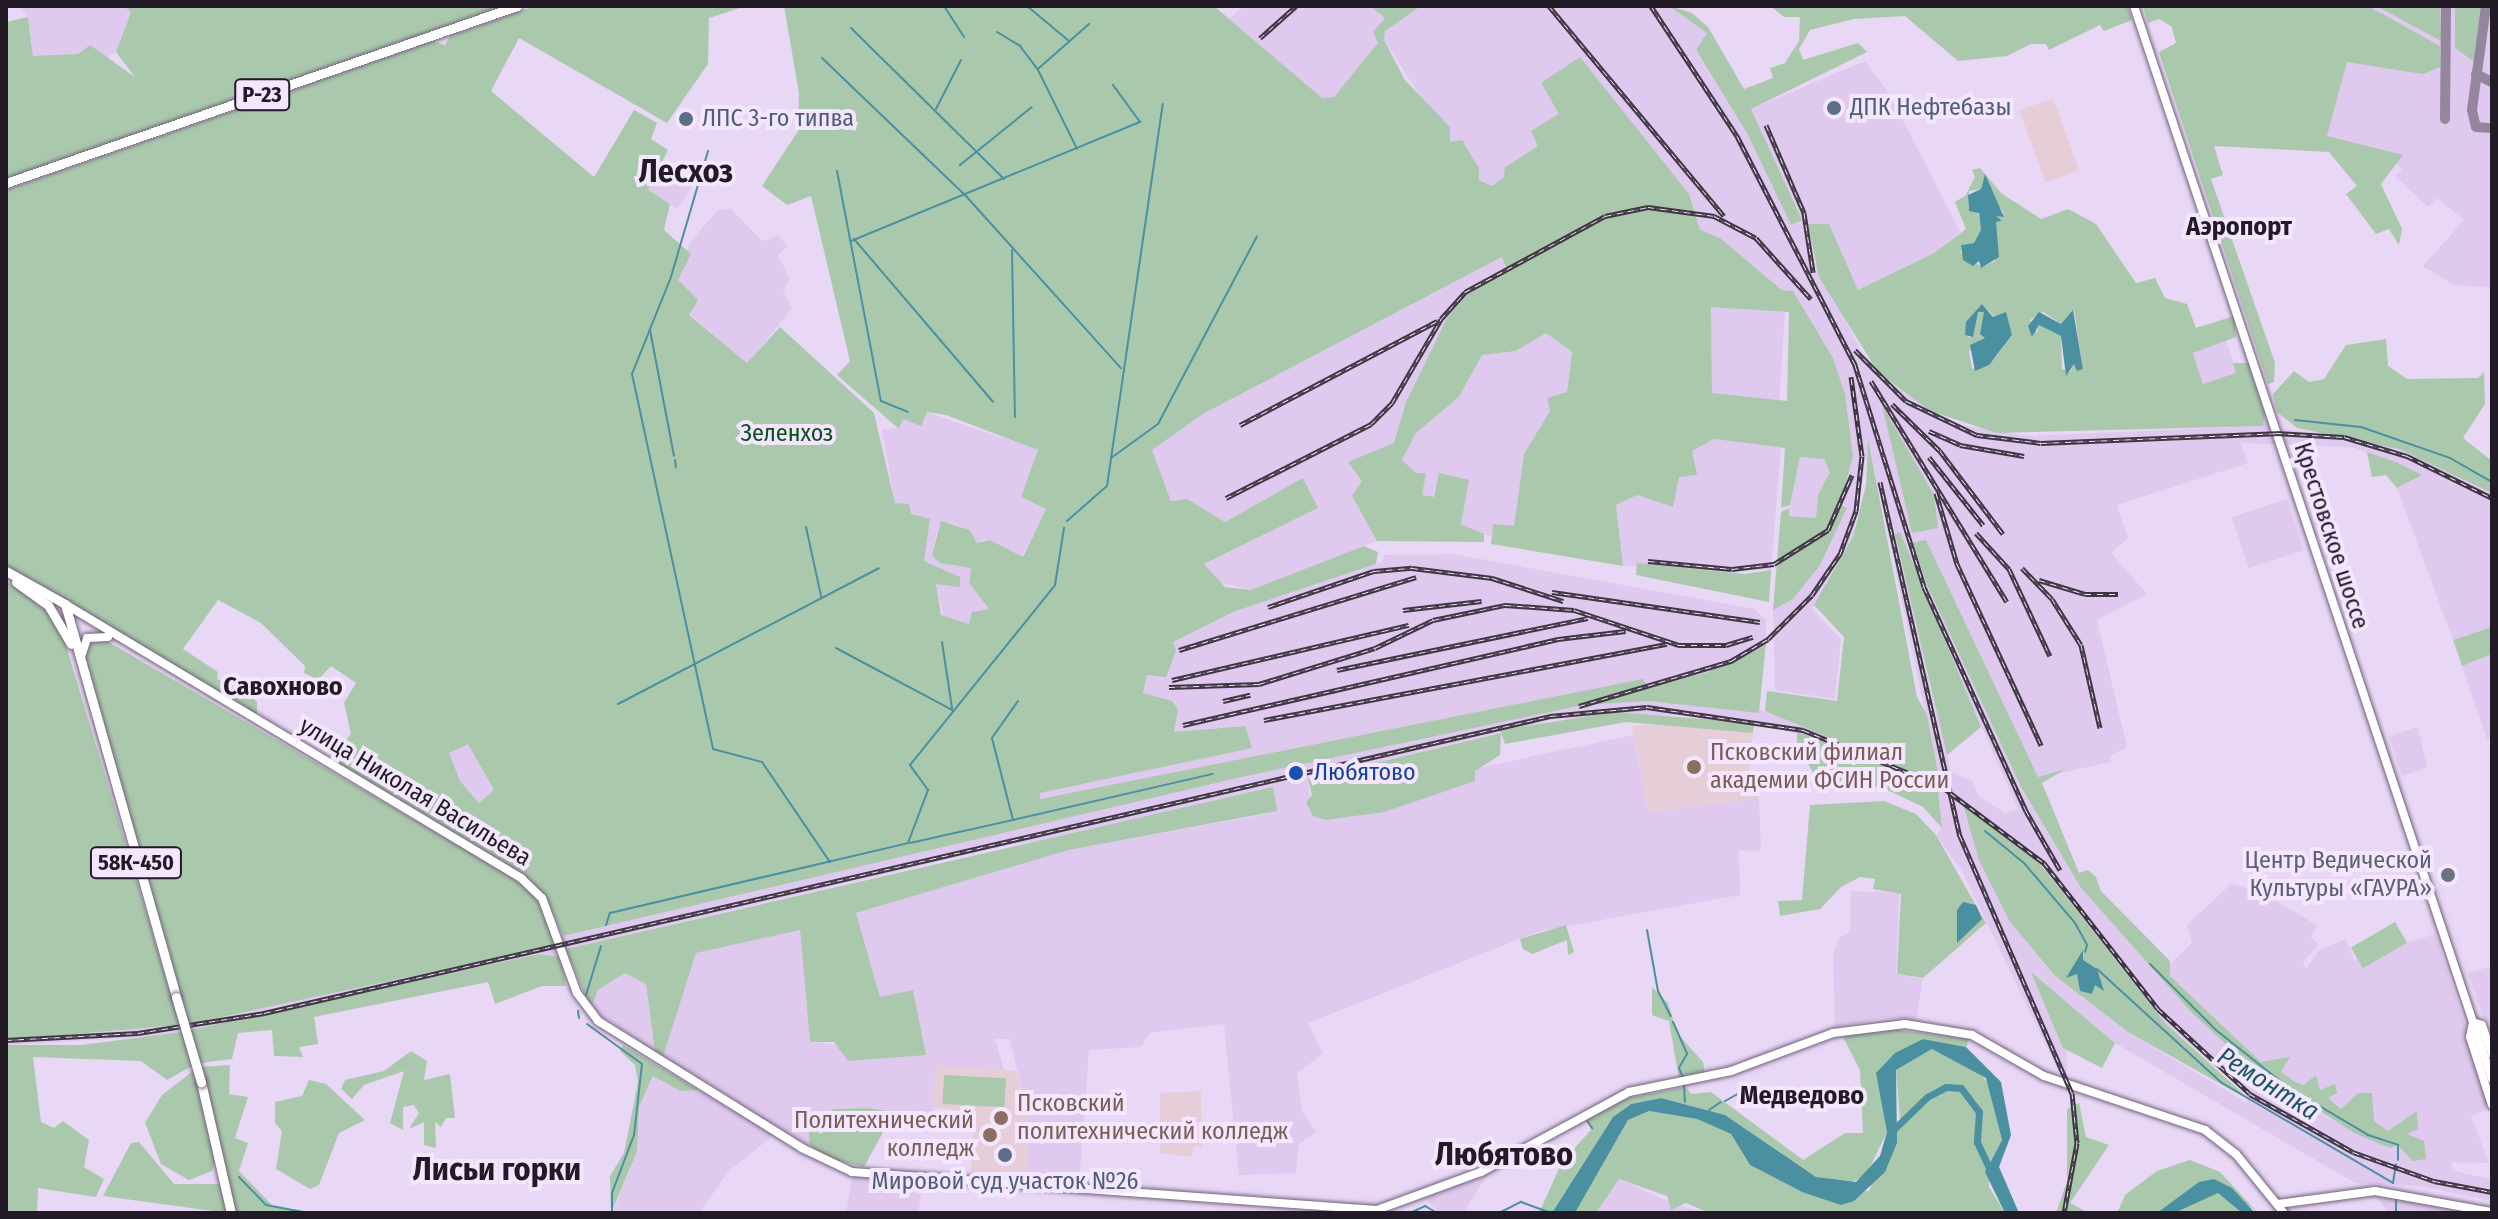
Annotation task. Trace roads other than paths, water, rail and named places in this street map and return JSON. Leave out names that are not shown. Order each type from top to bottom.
[{"type":"highway","name":"Р-23","points":[[6,183],[517,6]]},
{"type":"highway","name":"улица Николая Васильева","points":[[6,573],[69,611]]},
{"type":"highway","points":[[6,573],[48,605],[80,666]]},
{"type":"highway","name":"58К-450","points":[[69,611],[80,666],[201,1082],[231,1213]]},
{"type":"main road","name":"Крестовское шоссе","points":[[2134,6],[2492,1079]]},
{"type":"main road","points":[[69,611],[69,641]]},
{"type":"main road","name":"улица Николая Васильева","points":[[69,611],[521,878],[542,898],[577,993],[598,1021],[802,1148],[852,1172],[1364,1211],[1404,1203],[1481,1172],[1612,1099],[1683,1081],[1833,1033],[1905,1024],[1972,1035],[2044,1076],[2205,1130],[2236,1154],[2286,1213]]},
{"type":"main road","points":[[80,666],[84,642],[96,634],[161,664]]},
{"type":"main road","points":[[2492,1054],[2482,1025],[2473,1022],[2470,1037],[2492,1105]]},
{"type":"main road","points":[[2278,1204],[2375,1191],[2492,1212]]},
{"type":"main road","points":[[2286,1213],[2307,1199]]},
{"type":"water","points":[[1985,174],[2004,217],[1996,216],[2002,221],[1996,222],[1999,257],[1981,268],[1979,261],[1973,266],[1963,260],[1961,245],[1974,243],[1981,230],[1979,213],[1969,211],[1968,195],[1981,189]]},
{"type":"water","points":[[1982,304],[1993,317],[2006,312],[2012,335],[1989,365],[1975,371],[1970,345],[1985,338],[1980,334],[1984,312],[1978,312],[1973,337],[1965,335],[1966,322]]},
{"type":"water","points":[[2073,310],[2083,369],[2077,371],[2074,364],[2066,376],[2061,336],[2039,325],[2032,337],[2028,326],[2039,312],[2061,324]]},
{"type":"water","points":[[1963,902],[1976,905],[1982,919],[1957,943],[1957,910]]},
{"type":"water","points":[[2083,950],[2083,960],[2097,969],[2104,991],[2095,985],[2092,994],[2080,991],[2077,974],[2066,978]]},
{"type":"water","points":[[1923,1039],[1966,1047],[2001,1082],[2011,1135],[1999,1167],[2019,1213],[2005,1213],[1985,1172],[2002,1140],[1986,1078],[1932,1049],[1896,1070],[1897,1143],[1885,1172],[1854,1201],[1841,1205],[1802,1192],[1750,1165],[1731,1134],[1697,1119],[1649,1111],[1628,1120],[1575,1213],[1552,1213],[1613,1117],[1631,1104],[1661,1098],[1725,1115],[1816,1177],[1856,1182],[1880,1156],[1887,1132],[1876,1073],[1895,1053]]},
{"type":"water","points":[[2214,1179],[2232,1188],[2255,1213],[2242,1213],[2218,1193],[2174,1213],[2157,1213],[2199,1182]]},
{"type":"waterway","points":[[944,6],[964,37]]},
{"type":"waterway","points":[[1027,6],[1069,41]]},
{"type":"waterway","points":[[1039,68],[1089,24]]},
{"type":"waterway","points":[[851,28],[1004,179]]},
{"type":"waterway","points":[[997,32],[1020,46],[1038,70],[1077,149]]},
{"type":"waterway","points":[[822,58],[965,195],[1121,368]]},
{"type":"waterway","points":[[936,109],[961,60]]},
{"type":"waterway","points":[[851,241],[1140,122],[1113,85]]},
{"type":"waterway","points":[[1067,521],[1107,486],[1163,104]]},
{"type":"waterway","points":[[960,165],[1032,107]]},
{"type":"waterway","points":[[708,151],[671,277],[632,374],[713,749],[762,762],[830,862]]},
{"type":"waterway","points":[[837,171],[881,401],[908,412]]},
{"type":"waterway","points":[[1111,458],[1158,424],[1257,236]]},
{"type":"waterway","points":[[854,239],[993,402]]},
{"type":"waterway","points":[[1012,250],[1015,417]]},
{"type":"waterway","points":[[650,330],[674,456]]},
{"type":"waterway","points":[[2295,420],[2361,427],[2450,458],[2492,482]]},
{"type":"waterway","points":[[675,460],[676,467]]},
{"type":"waterway","points":[[806,527],[821,596]]},
{"type":"waterway","points":[[606,925],[610,913],[908,843],[928,790],[910,765],[1055,585],[1064,528]]},
{"type":"waterway","points":[[618,704],[879,568]]},
{"type":"waterway","points":[[942,642],[952,708]]},
{"type":"waterway","points":[[836,648],[952,710]]},
{"type":"waterway","points":[[910,843],[1013,820],[992,738],[1018,701]]},
{"type":"waterway","points":[[1013,820],[1213,774]]},
{"type":"waterway","points":[[1985,831],[2024,863],[2075,923],[2087,945],[2085,952]]},
{"type":"waterway","points":[[1647,930],[1658,991],[1671,1016]]},
{"type":"waterway","points":[[586,995],[601,946]]},
{"type":"waterway","points":[[2150,964],[2216,1030],[2289,1088],[2368,1135],[2398,1145],[2398,1160]]},
{"type":"waterway","name":"Ремонтка","points":[[2097,969],[2222,1083],[2393,1183]]},
{"type":"waterway","points":[[578,1011],[579,1018]]},
{"type":"waterway","points":[[1673,1022],[1687,1054],[1679,1068],[1683,1078]]},
{"type":"waterway","points":[[587,1024],[642,1064],[634,1135],[612,1193],[612,1213]]},
{"type":"waterway","points":[[1684,1085],[1685,1102]]},
{"type":"waterway","points":[[1894,1129],[1927,1097],[1946,1087],[1961,1088],[1979,1112],[1977,1142],[1991,1172]]},
{"type":"waterway","points":[[1725,1101],[1747,1089]]},
{"type":"waterway","points":[[1709,1110],[1721,1102]]},
{"type":"waterway","points":[[1587,1121],[1592,1128]]},
{"type":"waterway","points":[[2393,1183],[2396,1164]]},
{"type":"waterway","points":[[239,1177],[266,1205],[308,1213]]},
{"type":"waterway","name":"Ремонтка","points":[[2396,1199],[2396,1213]]},
{"type":"waterway","points":[[1499,1213],[1521,1202],[1552,1213]]},
{"type":"waterway","points":[[1410,1213],[1425,1206],[1437,1213]]},
{"type":"railway","points":[[1260,38],[1296,6]]},
{"type":"railway","points":[[1549,6],[1724,216]]},
{"type":"railway","points":[[1651,6],[1737,136],[1855,365],[1924,587],[2026,811],[2060,870]]},
{"type":"railway","points":[[1766,125],[1804,213],[1813,272]]},
{"type":"railway","points":[[1226,498],[1371,424],[1392,403],[1441,319],[1465,292],[1605,216],[1648,207],[1714,216],[1756,238],[1811,299]]},
{"type":"railway","points":[[1240,425],[1437,321]]},
{"type":"railway","points":[[1855,350],[1906,401],[1977,435],[2041,443],[2276,433],[2344,437],[2407,456],[2492,498]]},
{"type":"railway","points":[[1579,706],[1731,661],[1768,639],[1812,595],[1840,554],[1856,511],[1862,456],[1851,377]]},
{"type":"railway","points":[[1871,381],[2007,602]]},
{"type":"railway","points":[[1892,404],[1940,451],[2003,534]]},
{"type":"railway","points":[[1929,431],[1960,445],[2024,456]]},
{"type":"railway","points":[[1929,457],[1983,525]]},
{"type":"railway","points":[[1648,561],[1732,569],[1774,564],[1828,530],[1852,475]]},
{"type":"railway","points":[[1880,482],[1960,836],[2072,1093],[2077,1143],[2064,1213]]},
{"type":"railway","points":[[1936,493],[1957,564],[2041,745]]},
{"type":"railway","points":[[1976,533],[2009,569],[2050,656]]},
{"type":"railway","points":[[1268,607],[1374,571],[1412,568],[1492,578],[1563,601]]},
{"type":"railway","points":[[2022,568],[2052,599],[2081,645],[2100,728]]},
{"type":"railway","points":[[1179,650],[1416,577]]},
{"type":"railway","points":[[2039,580],[2085,594],[2118,594]]},
{"type":"railway","points":[[1552,592],[1760,622]]},
{"type":"railway","points":[[1403,610],[1481,601]]},
{"type":"railway","points":[[1169,687],[1259,684],[1375,648],[1433,620],[1505,605],[1574,610],[1679,645],[1726,645],[1753,637]]},
{"type":"railway","points":[[1337,670],[1588,618]]},
{"type":"railway","points":[[1172,680],[1409,625]]},
{"type":"railway","points":[[1183,725],[1558,639],[1626,631]]},
{"type":"railway","points":[[1264,720],[1667,644]]},
{"type":"railway","points":[[1223,701],[1250,695]]},
{"type":"railway","points":[[6,1040],[138,1033],[264,1013],[1550,716],[1647,707],[1803,730],[1941,786],[2044,863],[2158,1009],[2250,1094],[2353,1152],[2434,1181],[2492,1192]]},
{"type":"place","name":"ДПК Нефтебазы","points":[[1834,108]]},
{"type":"place","name":"ЛПС 3-го типва","points":[[686,119]]},
{"type":"place","name":"Псковский филиал академии ФСИН России","points":[[1694,767]]},
{"type":"place","name":"Любятово","points":[[1296,773]]},
{"type":"place","name":"Центр Ведической Культуры «ГАУРА»","points":[[2448,875]]},
{"type":"place","name":"Псковский политехнический колледж","points":[[1001,1118]]},
{"type":"place","name":"Политехнический колледж","points":[[990,1135]]},
{"type":"place","name":"Мировой суд участок №26","points":[[1005,1155]]},
{"type":"district","name":"Лесхоз","points":[[686,171]]},
{"type":"district","name":"Аэропорт","points":[[2239,227]]},
{"type":"district","name":"Савохново","points":[[283,687]]},
{"type":"district","name":"Медведово","points":[[1802,1096]]},
{"type":"district","name":"Любятово","points":[[1504,1154]]},
{"type":"district","name":"Лисьи горки","points":[[497,1169]]},
{"type":"park label","name":"Зеленхоз","points":[[787,434]]}]
